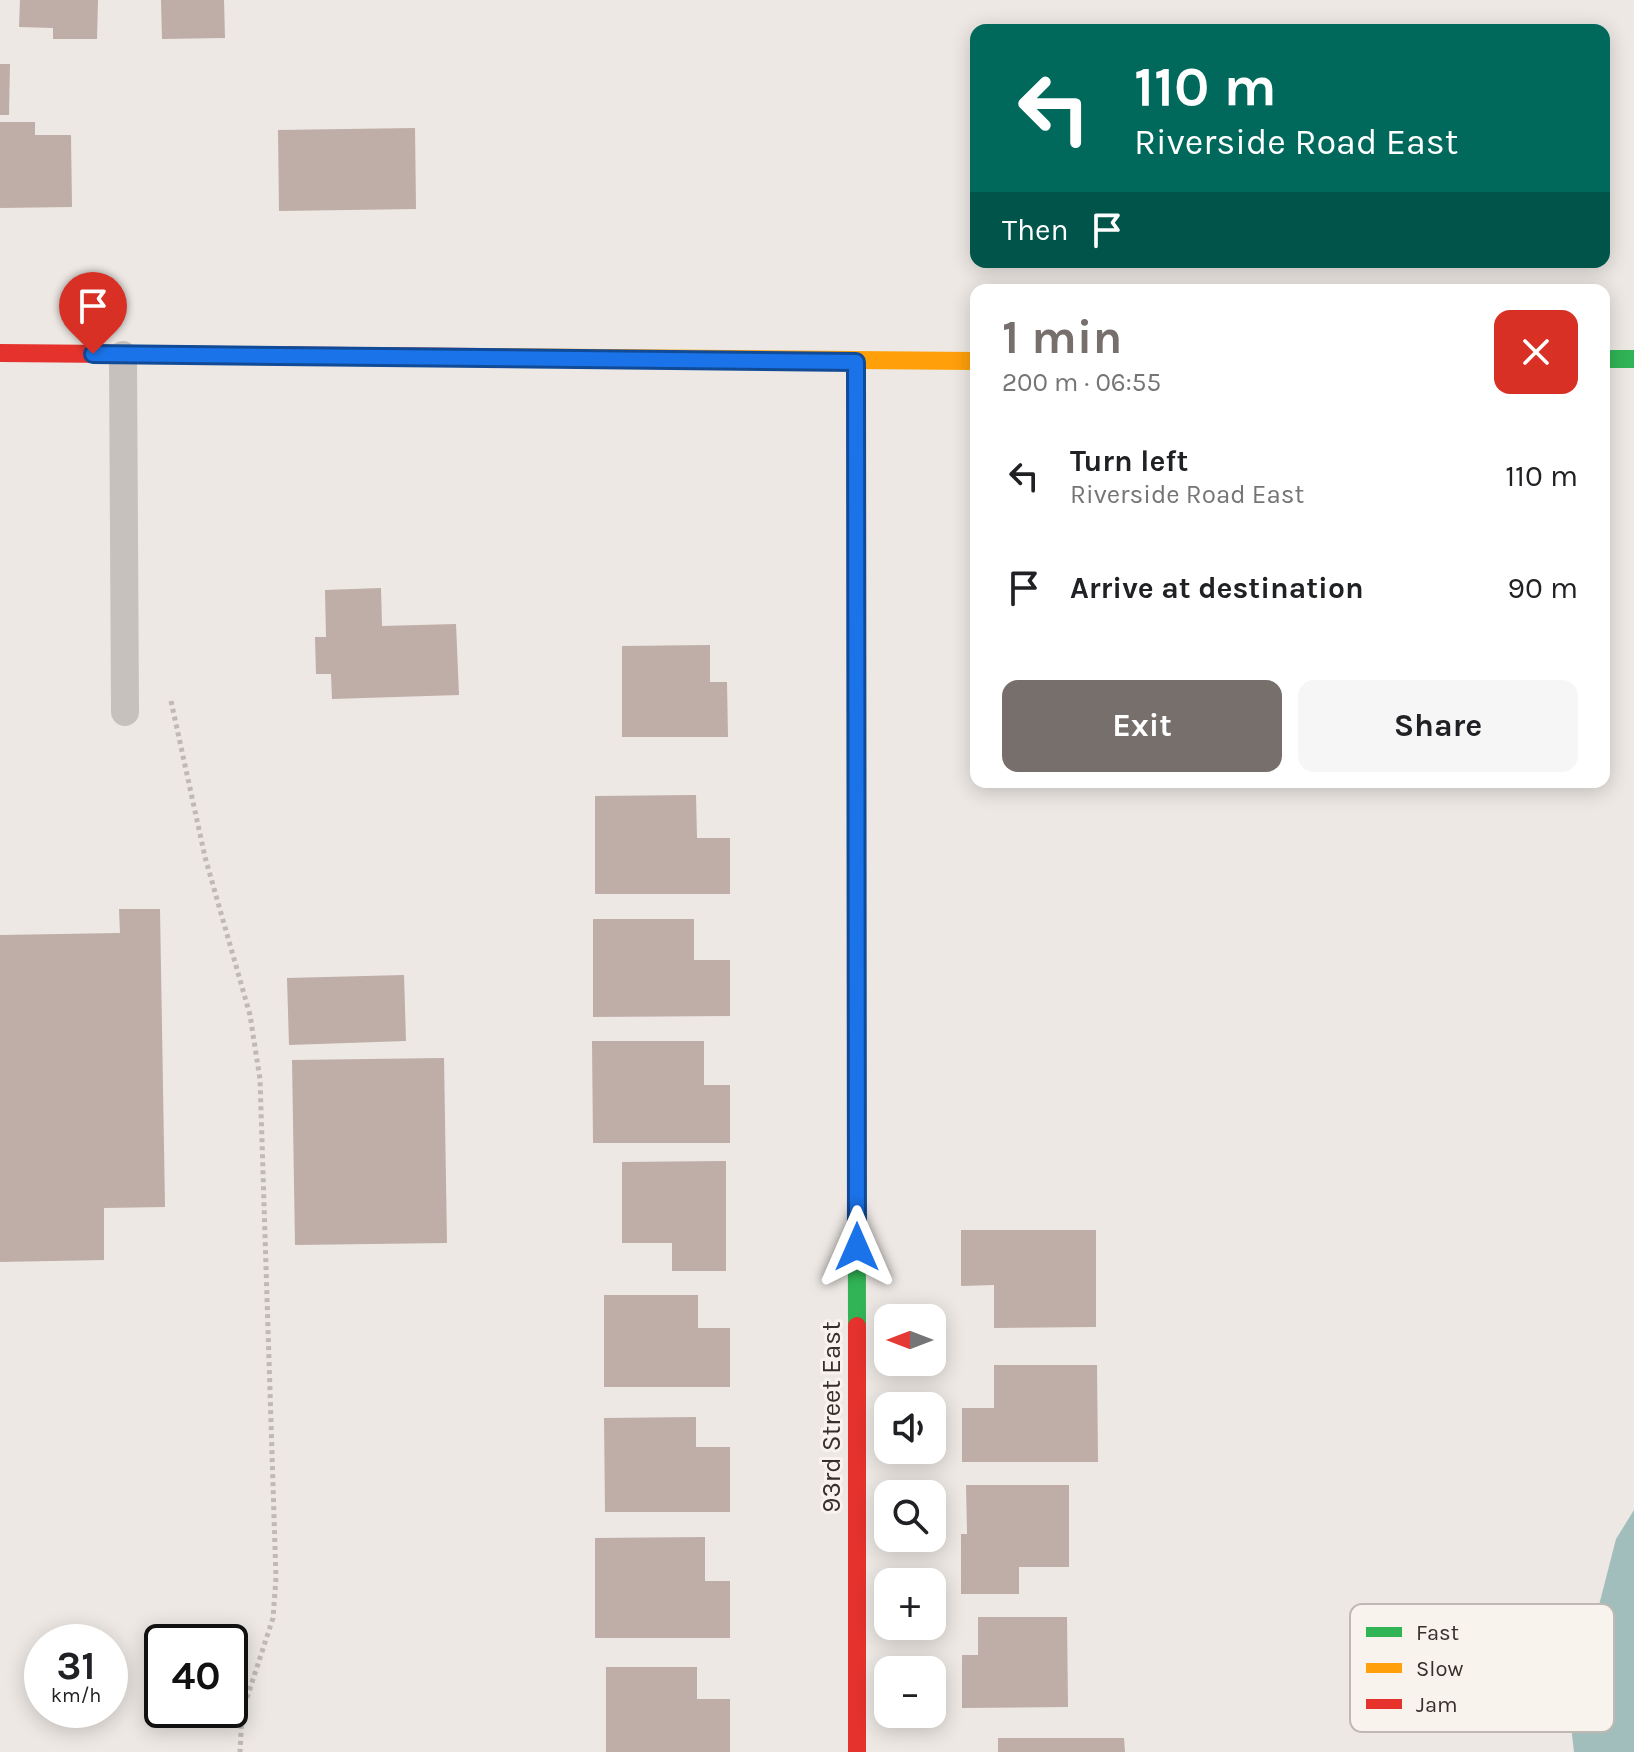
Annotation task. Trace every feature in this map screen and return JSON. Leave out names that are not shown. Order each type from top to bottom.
[{"type":"street","points":[[0,353],[970,361]]},
{"type":"street","points":[[1610,359],[1634,359]]},
{"type":"street","name":"93rd Street East","points":[[856,362],[857,1752]]},
{"type":"lane","points":[[123,355],[125,712]]},
{"type":"path","points":[[125,647],[163,673],[205,857],[250,1015],[260,1079],[276,1578],[273,1618],[242,1713],[240,1752]]},
{"type":"water","points":[[1634,1510],[1634,1752],[1574,1752],[1572,1732],[1614,1732],[1614,1604],[1599,1604],[1616,1539]]},
{"type":"building","points":[[20,0],[98,0],[97,39],[53,39],[53,28],[19,27]]},
{"type":"building","points":[[161,0],[224,0],[225,38],[162,39]]},
{"type":"building","points":[[0,64],[10,64],[9,115],[0,115]]},
{"type":"building","points":[[0,122],[35,122],[35,135],[71,135],[72,207],[0,208]]},
{"type":"building","points":[[415,128],[416,209],[279,211],[278,130]]},
{"type":"building","points":[[381,588],[382,626],[456,624],[459,695],[332,699],[331,674],[316,674],[315,637],[326,637],[325,590]]},
{"type":"building","points":[[710,645],[710,682],[727,682],[728,737],[622,737],[622,646]]},
{"type":"building","points":[[696,795],[697,838],[730,838],[730,894],[595,894],[595,796]]},
{"type":"building","points":[[119,909],[160,909],[165,1207],[104,1208],[104,1260],[0,1262],[0,935],[120,933]]},
{"type":"building","points":[[593,919],[694,919],[694,960],[730,960],[730,1016],[593,1017]]},
{"type":"building","points":[[404,975],[406,1041],[289,1045],[287,978]]},
{"type":"building","points":[[592,1041],[704,1041],[704,1085],[730,1085],[730,1143],[593,1143]]},
{"type":"building","points":[[444,1058],[447,1243],[295,1245],[292,1060]]},
{"type":"building","points":[[726,1161],[726,1271],[672,1271],[672,1243],[622,1243],[622,1162]]},
{"type":"building","points":[[961,1230],[1096,1230],[1096,1327],[994,1328],[994,1285],[961,1286]]},
{"type":"building","points":[[604,1295],[698,1295],[698,1328],[730,1328],[730,1387],[604,1387]]},
{"type":"building","points":[[994,1365],[1097,1365],[1098,1462],[962,1462],[962,1408],[994,1408]]},
{"type":"building","points":[[696,1417],[696,1447],[730,1447],[730,1512],[605,1512],[604,1418]]},
{"type":"building","points":[[966,1485],[1069,1485],[1069,1567],[1019,1567],[1019,1594],[961,1594],[961,1534],[967,1534]]},
{"type":"building","points":[[705,1537],[705,1581],[730,1581],[730,1638],[595,1638],[595,1538]]},
{"type":"building","points":[[978,1617],[1067,1617],[1068,1707],[962,1708],[962,1655],[978,1655]]},
{"type":"building","points":[[606,1667],[697,1667],[697,1699],[730,1699],[730,1752],[606,1752]]},
{"type":"building","points":[[998,1738],[1124,1738],[1125,1752],[998,1752]]},
{"type":"traffic: fast","points":[[1610,359],[1634,359]]},
{"type":"traffic: fast","points":[[856,926],[857,1326]]},
{"type":"traffic: slow","points":[[478,357],[970,361]]},
{"type":"traffic: jam","points":[[0,353],[478,357]]},
{"type":"traffic: jam","points":[[856,362],[856,926]]},
{"type":"traffic: jam","points":[[857,1326],[857,1752]]},
{"type":"route","points":[[93,354],[856,362],[857,1247]]}]
